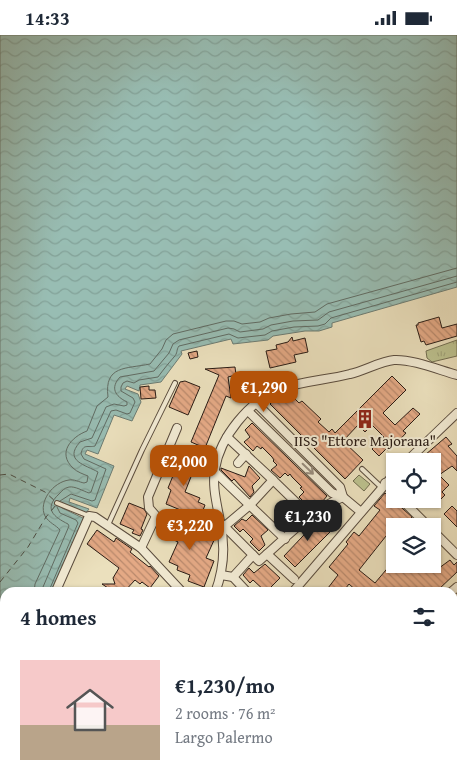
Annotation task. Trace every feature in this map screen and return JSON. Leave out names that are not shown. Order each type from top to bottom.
[{"type":"street","points":[[217,587],[224,553],[223,524],[213,485],[214,471],[227,437],[238,420],[248,411],[280,389],[351,374],[393,360],[411,362],[457,375]]},
{"type":"street","points":[[257,404],[340,487],[343,497]]},
{"type":"street","points":[[248,411],[332,493],[343,497],[361,512]]},
{"type":"street","points":[[415,453],[457,413]]},
{"type":"street","points":[[141,548],[156,516],[149,508],[148,497],[177,428]]},
{"type":"street","points":[[227,437],[310,516]]},
{"type":"street","points":[[238,463],[246,454]]},
{"type":"street","points":[[214,471],[285,539]]},
{"type":"street","points":[[223,524],[250,505],[274,480]]},
{"type":"street","points":[[297,587],[386,482]]},
{"type":"street","points":[[223,524],[259,561],[310,516],[331,502],[343,497]]},
{"type":"street","points":[[410,508],[420,518]]},
{"type":"street","points":[[58,587],[89,516],[95,517],[108,525],[141,548],[177,587]]},
{"type":"street","points":[[441,539],[457,555]]},
{"type":"street","points":[[267,554],[294,579]]},
{"type":"street","points":[[233,577],[253,555]]},
{"type":"street","points":[[221,575],[233,577],[242,587]]},
{"type":"lane","points":[[108,525],[142,449],[175,383]]},
{"type":"lane","points":[[362,469],[383,485]]},
{"type":"lane","points":[[57,503],[89,516]]},
{"type":"green space","points":[[457,340],[457,356],[432,362],[427,358],[426,351]]},
{"type":"green space","points":[[359,475],[370,484],[364,491],[353,481]]},
{"type":"water","points":[[0,35],[457,35],[457,287],[332,323],[332,327],[319,331],[305,331],[273,336],[268,340],[233,344],[231,339],[181,351],[182,354],[161,382],[140,385],[139,391],[127,386],[125,389],[138,394],[141,402],[132,421],[114,415],[98,454],[87,450],[85,454],[114,466],[97,508],[70,498],[69,502],[89,509],[86,513],[64,504],[62,508],[85,519],[54,587],[0,587]]},
{"type":"building","points":[[439,317],[442,328],[457,324],[457,336],[426,345],[424,341],[421,342],[416,325]]},
{"type":"building","points":[[292,337],[293,341],[305,338],[308,352],[294,355],[296,362],[270,368],[266,351],[277,349],[276,345],[288,342]]},
{"type":"building","points":[[197,351],[198,357],[190,359],[188,353]]},
{"type":"building","points":[[235,367],[236,375],[228,377],[231,398],[226,396],[205,448],[191,442],[219,375],[205,369]]},
{"type":"building","points":[[392,376],[406,390],[383,413],[395,425],[413,408],[420,414],[403,431],[406,433],[394,446],[388,451],[386,449],[379,456],[372,449],[384,437],[372,425],[365,432],[358,425],[343,441],[363,460],[345,479],[270,404],[278,396],[286,400],[291,395],[299,403],[302,401],[321,419],[318,422],[329,432],[332,429],[335,433]]},
{"type":"building","points":[[185,381],[200,387],[188,415],[169,407],[180,382]]},
{"type":"building","points":[[149,386],[149,390],[155,390],[156,398],[141,399],[140,387]]},
{"type":"building","points":[[252,423],[327,496],[322,502],[319,504],[312,500],[307,505],[299,497],[304,492],[300,488],[302,487],[290,474],[288,476],[285,473],[280,478],[271,470],[277,465],[262,447],[261,449],[257,446],[253,451],[244,442],[250,437],[245,430]]},
{"type":"building","points":[[446,437],[452,444],[448,446],[457,456],[457,471],[452,466],[441,474],[441,453],[427,453]]},
{"type":"building","points":[[183,451],[192,454],[191,456],[198,459],[185,492],[200,498],[198,502],[205,505],[200,518],[166,504],[171,490],[168,488]]},
{"type":"building","points":[[249,466],[260,478],[252,486],[254,492],[250,497],[234,479],[232,481],[221,470],[221,468],[245,477]]},
{"type":"building","points":[[441,477],[449,485],[442,492],[445,495],[441,499]]},
{"type":"building","points":[[385,493],[386,508],[402,508],[412,517],[386,518],[386,536],[359,570],[375,583],[386,570],[386,573],[441,573],[441,567],[450,560],[454,565],[457,562],[457,572],[441,587],[352,587],[349,584],[347,587],[329,587],[338,575],[329,567],[348,544],[346,542],[354,532],[359,536],[380,510],[374,506]]},
{"type":"building","points":[[129,503],[144,509],[147,514],[140,536],[132,533],[134,530],[120,524]]},
{"type":"building","points":[[452,506],[457,511],[457,527],[444,514]]},
{"type":"building","points":[[252,515],[268,530],[261,536],[265,545],[259,551],[250,542],[253,539],[243,529],[240,532],[234,526],[242,519],[246,521]]},
{"type":"building","points":[[320,518],[332,530],[295,567],[284,556]]},
{"type":"building","points":[[165,519],[215,538],[206,558],[214,561],[204,587],[188,581],[190,575],[177,570],[178,566],[169,562],[178,542],[160,533],[161,531],[158,530],[161,522],[163,523]]},
{"type":"building","points":[[97,530],[114,542],[116,538],[132,549],[130,552],[150,566],[159,576],[151,587],[142,582],[140,584],[135,580],[129,587],[106,587],[102,584],[115,584],[113,578],[119,568],[87,544]]},
{"type":"building","points":[[265,564],[280,578],[271,587],[261,587],[253,580],[250,583],[243,575],[249,568],[254,573]]},
{"type":"ferry route","points":[[0,475],[9,474],[45,492],[56,502]]},
{"type":"ferry route","points":[[0,582],[28,547],[46,517],[56,505]]},
{"type":"place","name":"IISS \"Ettore Majorana\"","points":[[365,419]]}]
